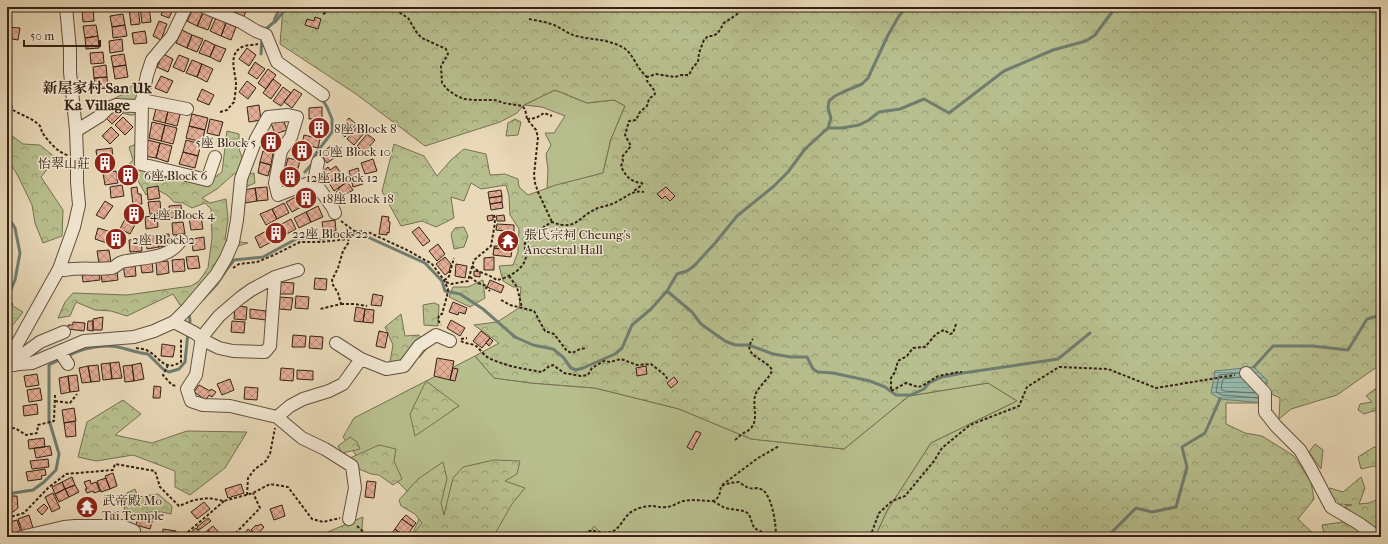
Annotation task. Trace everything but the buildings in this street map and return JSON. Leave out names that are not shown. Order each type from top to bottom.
[{"type":"street","points":[[10,365],[11,355],[59,269],[74,227],[79,205],[76,130],[70,72],[70,50],[66,7]]},
{"type":"street","points":[[186,7],[172,36],[152,60],[147,75],[142,100],[141,164],[207,180],[214,157]]},
{"type":"street","points":[[204,7],[240,22],[260,37],[277,62],[323,95]]},
{"type":"street","points":[[76,130],[100,116],[108,108],[116,105],[135,106],[139,105],[142,100]]},
{"type":"street","points":[[142,100],[187,109]]},
{"type":"street","points":[[10,365],[65,358],[84,342],[134,337],[177,323],[186,309],[216,275],[226,258],[233,242],[237,220],[241,178],[256,138],[268,117],[288,115],[297,117],[291,137],[281,151],[275,184],[278,195],[314,181]]},
{"type":"street","points":[[318,162],[314,181],[335,213]]},
{"type":"street","points":[[59,269],[114,268],[120,263],[166,254],[181,240]]},
{"type":"street","points":[[298,270],[263,283],[240,298],[198,335],[196,374],[187,389],[191,401],[203,406],[230,406],[277,417],[302,438],[325,449],[352,466],[355,488],[349,519]]},
{"type":"street","points":[[177,323],[213,345],[226,350],[262,353],[267,351],[270,346],[275,278]]},
{"type":"street","points":[[10,365],[40,342],[64,332]]},
{"type":"street","points":[[336,343],[361,359],[386,369],[404,366],[419,346],[436,335],[450,341]]},
{"type":"street","points":[[277,417],[290,406],[303,399],[329,391],[343,384],[361,359]]},
{"type":"street","points":[[1246,373],[1265,393],[1265,412],[1276,426],[1300,450],[1331,507],[1358,523],[1376,537]]},
{"type":"street","points":[[21,537],[64,527],[76,531],[122,526],[134,531]]},
{"type":"path","points":[[323,14],[336,7]]},
{"type":"path","points":[[391,7],[408,18],[417,33],[422,38],[446,49],[448,54],[441,66],[441,73],[442,83],[448,90],[464,99],[494,100],[522,106],[527,119],[536,130],[538,137],[534,175],[535,183],[552,222]]},
{"type":"path","points":[[647,77],[656,74],[675,77],[689,75],[692,67],[698,62],[699,53],[704,40],[708,36],[713,36],[718,33],[724,23],[745,7]]},
{"type":"path","points":[[472,266],[478,271],[497,280],[505,278],[521,267],[525,260],[526,254],[524,246],[525,243],[545,226],[552,222],[566,226],[572,224],[596,209],[614,203],[635,191],[642,185],[642,183],[632,181],[626,175],[621,166],[623,161],[622,156],[631,146],[625,136],[629,121],[636,120],[640,112],[647,106],[649,99],[655,94],[654,90],[647,81],[647,77],[639,70],[629,53],[617,45],[607,41],[575,36],[557,26],[529,19]]},
{"type":"path","points":[[220,112],[227,110],[234,102],[236,84],[233,64],[234,56],[243,47],[260,37]]},
{"type":"path","points":[[7,96],[13,110],[40,125],[42,132],[63,155],[77,156]]},
{"type":"path","points":[[527,119],[536,118],[544,113],[552,116]]},
{"type":"path","points":[[635,191],[644,192]]},
{"type":"path","points":[[335,213],[342,223],[354,231],[368,232],[407,250],[432,264],[445,281],[448,289],[442,314],[438,316],[438,320],[444,328]]},
{"type":"path","points":[[445,281],[451,284],[468,281],[474,260],[491,246],[495,223],[494,214]]},
{"type":"path","points":[[349,238],[354,231]]},
{"type":"path","points":[[445,281],[450,274],[454,258]]},
{"type":"path","points":[[509,276],[517,287],[522,308]]},
{"type":"path","points":[[470,277],[478,283],[487,286],[486,288],[490,291]]},
{"type":"path","points":[[7,294],[12,302],[7,341]]},
{"type":"path","points":[[502,300],[510,305],[534,312],[545,331],[554,334],[567,351],[572,353],[580,349],[587,348]]},
{"type":"path","points":[[341,304],[367,306]]},
{"type":"path","points":[[130,347],[148,350],[157,359],[168,365],[174,366],[181,362],[177,323]]},
{"type":"path","points":[[956,324],[953,332],[950,334],[944,330],[938,332],[925,347],[913,348],[907,356],[898,361],[895,372],[891,378],[891,391],[906,383],[918,387],[938,376],[962,372]]},
{"type":"path","points":[[466,338],[461,339],[464,343],[472,344],[478,347],[488,357],[511,366],[532,371],[542,372],[553,365],[564,373],[585,376],[588,375],[592,368],[601,362],[610,362],[621,359],[637,365],[651,364],[666,376],[667,379]]},
{"type":"path","points":[[735,440],[742,433],[751,429],[754,424],[755,395],[772,370],[770,365],[751,353],[749,345],[753,339]]},
{"type":"path","points":[[168,365],[163,375],[172,385],[187,389]]},
{"type":"path","points":[[870,537],[879,513],[892,501],[905,496],[934,462],[942,448],[970,425],[1019,406],[1027,387],[1059,368],[1108,369],[1156,388],[1246,373]]},
{"type":"path","points":[[55,401],[70,403],[77,394]]},
{"type":"path","points":[[7,429],[15,428],[26,435],[37,433],[38,425],[44,422],[54,421],[54,395]]},
{"type":"path","points":[[247,495],[248,478],[255,469],[265,462],[270,454],[277,417]]},
{"type":"path","points":[[580,537],[588,531],[611,532],[616,529],[630,513],[639,508],[651,506],[666,508],[678,502],[717,499],[723,483],[758,458],[779,446]]},
{"type":"path","points":[[7,518],[24,513],[48,488],[66,474],[113,470],[114,464],[155,471],[160,487],[179,506],[194,500],[209,498],[224,501],[253,493],[270,484],[288,487],[312,519],[323,522],[340,518],[349,519],[367,536],[379,537],[386,535]]},
{"type":"path","points":[[721,486],[739,482],[746,487],[763,490],[769,499],[775,520],[776,537]]},
{"type":"path","points":[[232,537],[260,508],[253,493]]},
{"type":"path","points":[[713,500],[725,508],[744,511],[749,514],[754,528],[764,533],[768,537]]},
{"type":"path","points":[[186,537],[188,532],[224,501]]},
{"type":"green space","points":[[283,7],[1381,7],[1381,364],[1337,395],[1291,409],[1279,419],[1280,398],[1269,393],[1267,403],[1226,403],[1226,424],[1245,433],[1262,436],[1294,456],[1311,482],[1314,499],[1298,519],[1317,537],[1281,537],[1278,534],[1275,537],[875,537],[887,511],[931,443],[1017,401],[988,383],[909,396],[844,449],[751,439],[679,409],[595,388],[531,383],[494,378],[475,356],[499,343],[474,325],[497,322],[519,308],[521,287],[513,287],[503,281],[499,266],[513,265],[518,252],[519,229],[510,215],[509,196],[506,185],[481,189],[471,183],[464,201],[451,197],[454,218],[436,227],[422,221],[401,226],[382,191],[394,144],[424,156],[437,176],[451,160],[464,149],[486,154],[490,175],[505,174],[518,179],[519,187],[528,195],[556,185],[603,173],[611,139],[625,106],[614,100],[587,103],[555,90],[524,105],[517,113],[500,122],[425,146],[356,94],[280,44]]},
{"type":"green space","points":[[136,82],[152,92],[149,108],[133,115],[110,110],[110,101],[123,94]]},
{"type":"green space","points":[[555,90],[587,103],[614,100],[625,106],[611,139],[603,173],[547,188],[548,170],[546,154],[551,145],[545,133],[554,133],[565,116],[542,107],[524,105]]},
{"type":"green space","points":[[515,119],[521,122],[518,135],[506,136],[508,123]]},
{"type":"green space","points":[[227,131],[239,134],[239,149],[248,174],[254,173],[255,183],[243,188],[237,181],[235,173],[217,189],[202,198],[210,203],[226,199],[228,219],[225,240],[248,243],[238,246],[213,284],[194,304],[180,305],[173,294],[127,316],[111,311],[95,310],[76,302],[70,316],[58,318],[65,302],[73,293],[127,295],[191,286],[199,281],[208,268],[212,238],[211,209],[205,203],[192,208],[183,203],[174,202],[167,195],[154,188],[146,195],[133,168],[126,167],[133,160],[129,147],[136,144],[139,167],[159,177],[197,180],[206,184],[222,172]]},
{"type":"green space","points":[[7,132],[23,144],[40,145],[56,158],[41,177],[63,210],[62,236],[43,243],[35,223],[32,205],[18,176],[7,158]]},
{"type":"green space","points":[[464,227],[468,236],[464,247],[454,249],[451,234],[455,228]]},
{"type":"green space","points":[[483,280],[485,298],[470,307],[449,297],[453,287],[468,287]]},
{"type":"green space","points":[[8,303],[23,312],[12,326],[12,339],[7,342],[7,307]]},
{"type":"green space","points":[[434,303],[439,305],[438,326],[424,325],[423,305]]},
{"type":"green space","points":[[401,314],[405,336],[419,335],[428,347],[420,357],[390,362],[393,345],[385,327]]},
{"type":"green space","points":[[475,356],[494,378],[531,383],[595,388],[679,409],[751,439],[844,449],[909,396],[988,383],[1017,401],[931,443],[887,511],[875,537],[411,537],[424,508],[399,483],[358,458],[343,437],[354,418]]},
{"type":"green space","points":[[426,381],[459,406],[415,436],[410,414]]},
{"type":"green space","points":[[1375,389],[1381,391],[1381,411],[1373,411],[1364,414],[1358,410],[1360,404],[1372,402],[1366,396]]},
{"type":"green space","points":[[123,400],[141,414],[115,435],[152,443],[187,431],[247,432],[225,468],[190,495],[175,487],[175,471],[133,455],[96,461],[78,457],[87,422]]},
{"type":"green space","points":[[350,437],[357,442],[360,449],[342,453],[338,446]]},
{"type":"green space","points":[[1315,444],[1323,450],[1321,469],[1309,452]]},
{"type":"green space","points":[[379,445],[396,449],[394,461],[402,479],[393,485],[379,475],[371,474],[359,469],[350,458]]},
{"type":"green space","points":[[1374,447],[1381,448],[1381,468],[1374,466],[1361,469],[1358,457]]},
{"type":"green space","points":[[494,460],[520,461],[517,474],[505,481],[525,488],[512,504],[496,532],[484,537],[411,537],[422,523],[415,514],[401,506],[399,500],[418,479],[443,462],[447,479],[441,503],[444,515],[453,478],[463,467]]},
{"type":"green space","points":[[1361,477],[1365,488],[1359,504],[1369,503],[1381,498],[1381,533],[1376,537],[1325,537],[1322,525],[1343,522],[1345,506],[1352,505],[1341,504],[1324,508],[1330,488],[1343,492]]},
{"type":"green space","points":[[135,489],[138,497],[158,494],[172,506],[171,514],[151,512],[131,519],[124,514],[125,494]]},
{"type":"green space","points":[[363,517],[361,537],[316,537]]},
{"type":"green space","points":[[594,526],[605,537],[588,537]]},
{"type":"water","points":[[1254,367],[1267,380],[1264,403],[1220,399],[1211,393],[1215,371]]},
{"type":"waterway","points":[[265,31],[274,22],[281,7]]},
{"type":"waterway","points":[[275,22],[284,11],[293,7]]},
{"type":"waterway","points":[[203,299],[217,284],[234,260],[263,257],[298,238],[319,239],[361,234],[425,263],[442,281],[445,291],[460,294],[483,309],[515,337],[533,345],[553,349],[563,357],[571,368],[576,370],[583,368],[615,354],[622,348],[632,325],[651,309],[667,291],[677,274],[687,271],[694,266],[737,216],[774,186],[788,172],[805,149],[828,128],[831,118],[828,108],[829,101],[835,96],[862,84],[868,78],[888,35],[899,16],[907,7]]},
{"type":"waterway","points":[[828,128],[842,128],[859,125],[869,120],[879,112],[900,109],[924,99],[949,113],[1004,71],[1053,50],[1086,41],[1095,35],[1112,12],[1119,7]]},
{"type":"waterway","points":[[261,54],[262,37]]},
{"type":"waterway","points":[[305,172],[312,164],[315,155],[332,132],[332,119],[322,99]]},
{"type":"waterway","points":[[7,215],[15,228],[20,253],[15,280],[7,299]]},
{"type":"waterway","points":[[667,291],[692,312],[701,324],[725,341],[735,345],[749,345],[773,354],[791,357],[807,357],[813,369],[818,372],[833,373],[870,381],[885,387],[896,395],[911,395],[924,389],[929,383],[942,377],[1058,359],[1090,333]]},
{"type":"waterway","points":[[189,313],[189,327]]},
{"type":"waterway","points":[[1254,367],[1273,346],[1312,346],[1348,350],[1367,319],[1381,315]]},
{"type":"waterway","points":[[66,357],[91,348],[105,346],[118,347],[148,354],[163,369],[169,372],[179,369],[185,362],[188,332]]},
{"type":"waterway","points":[[7,494],[33,490],[56,470],[59,454],[49,420],[49,365],[61,359]]},
{"type":"waterway","points":[[1107,537],[1136,508],[1152,512],[1176,507],[1187,467],[1182,447],[1205,433],[1220,399]]},
{"type":"place","name":"8座 Block 8","points":[[319,128]]},
{"type":"place","name":"5座 Block 5","points":[[271,142]]},
{"type":"place","name":"10座 Block 10","points":[[302,151]]},
{"type":"place","name":"怡翠山莊","points":[[105,163]]},
{"type":"place","name":"6座 Block 6","points":[[128,175]]},
{"type":"place","name":"12座 Block 12","points":[[290,177]]},
{"type":"place","name":"18座 Block 18","points":[[306,198]]},
{"type":"place","name":"4座 Block 4","points":[[134,214]]},
{"type":"place","name":"22座 Block 22","points":[[276,233]]},
{"type":"place","name":"2座 Block 2","points":[[116,239]]},
{"type":"place","name":"張氏宗祠 Cheung's Ancestral Hall","points":[[508,241]]},
{"type":"place","name":"武帝殿 Mo Tai Temple","points":[[87,507]]},
{"type":"district","name":"新屋家村 San Uk Ka Village","points":[[97,96]]}]
